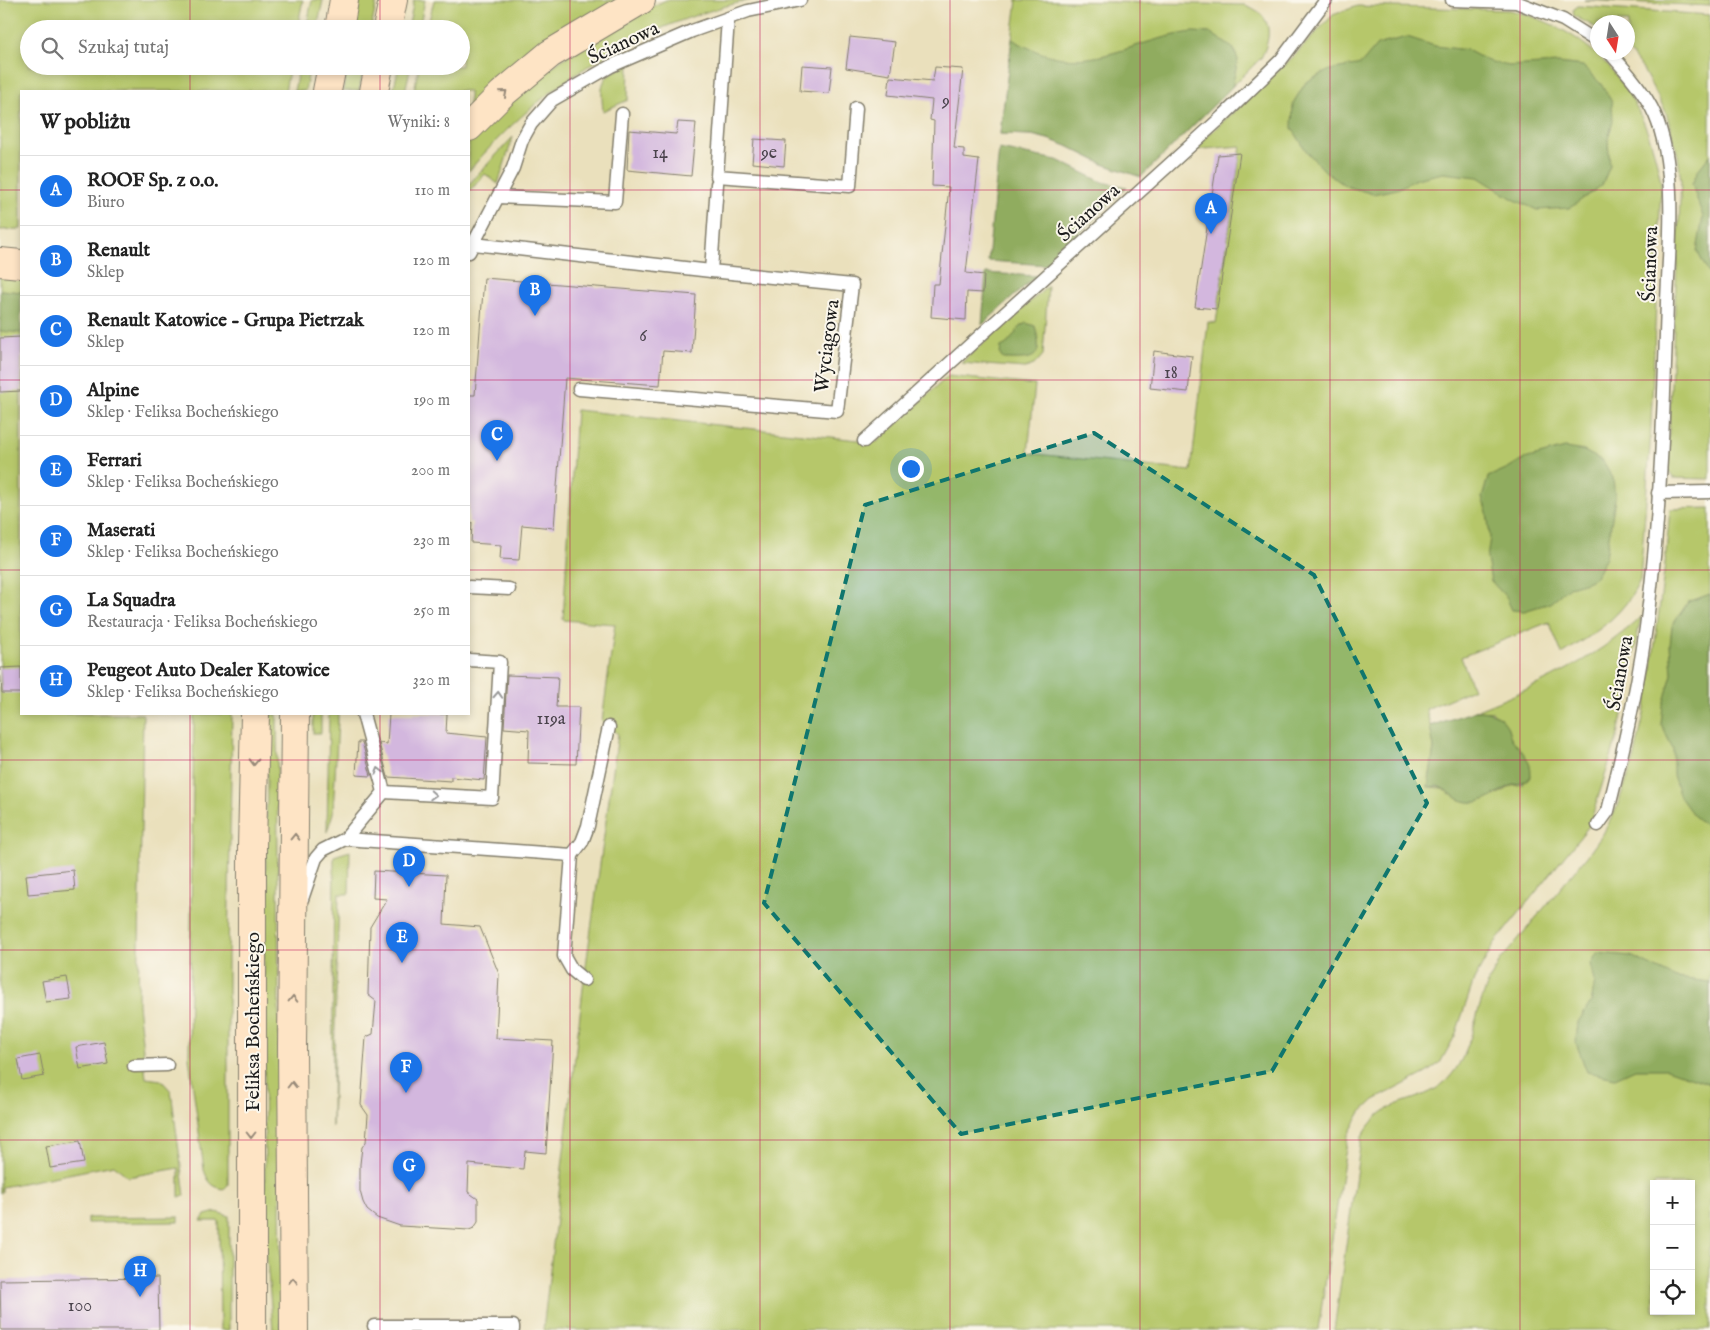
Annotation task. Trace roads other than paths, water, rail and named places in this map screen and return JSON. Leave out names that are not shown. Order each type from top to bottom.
[{"type":"main road","points":[[340,20],[344,0]]},
{"type":"main road","points":[[389,20],[393,0]]},
{"type":"main road","points":[[470,126],[502,94],[550,54],[641,0]]},
{"type":"main road","points":[[327,90],[330,75]]},
{"type":"main road","points":[[374,90],[377,75]]},
{"type":"main road","points":[[0,245],[20,245]]},
{"type":"main road","points":[[0,262],[20,264]]},
{"type":"main road","name":"Feliksa Bocheńskiego","points":[[252,1330],[252,858],[255,715]]},
{"type":"main road","name":"Feliksa Bocheńskiego","points":[[294,1330],[296,715]]},
{"type":"lane","name":"Ścianowa","points":[[471,248],[498,197],[531,124],[552,100],[611,66],[692,31],[748,11],[800,0]]},
{"type":"lane","name":"Ścianowa","points":[[864,441],[1222,117],[1281,60],[1326,0]]},
{"type":"lane","points":[[1452,0],[1516,2],[1563,20],[1590,37]]},
{"type":"lane","points":[[728,19],[717,176],[850,186],[856,108]]},
{"type":"lane","name":"Ścianowa","points":[[1598,825],[1608,811],[1633,707],[1649,604],[1658,493],[1666,318],[1668,168],[1655,115],[1632,78],[1616,60]]},
{"type":"lane","points":[[498,197],[615,202],[622,114]]},
{"type":"lane","points":[[471,248],[710,271],[717,184]]},
{"type":"lane","name":"Wyciągowa","points":[[579,389],[837,411],[852,285],[710,271]]},
{"type":"lane","points":[[1658,493],[1710,492]]},
{"type":"lane","points":[[470,587],[509,589]]},
{"type":"lane","points":[[384,792],[492,798],[500,662],[470,660]]},
{"type":"lane","points":[[363,715],[384,792]]},
{"type":"lane","points":[[584,980],[572,970],[564,956],[572,855],[582,842],[588,826],[609,727]]},
{"type":"lane","points":[[294,925],[316,858],[323,850],[345,840],[384,792]]},
{"type":"lane","points":[[345,840],[572,855]]},
{"type":"lane","points":[[134,1066],[166,1065]]},
{"type":"lane","points":[[374,1326],[513,1326],[513,1330]]},
{"type":"place","name":"ROOF Sp. z o.o.","points":[[1211,234]]},
{"type":"place","name":"Renault","points":[[535,316]]},
{"type":"place","name":"Renault Katowice - Grupa Pietrzak","points":[[497,461]]},
{"type":"place","name":"Alpine","points":[[409,887]]},
{"type":"place","name":"Ferrari","points":[[402,963]]},
{"type":"place","name":"Maserati","points":[[406,1093]]},
{"type":"place","name":"La Squadra","points":[[409,1192]]},
{"type":"place","name":"Peugeot Auto Dealer Katowice","points":[[140,1297]]}]
